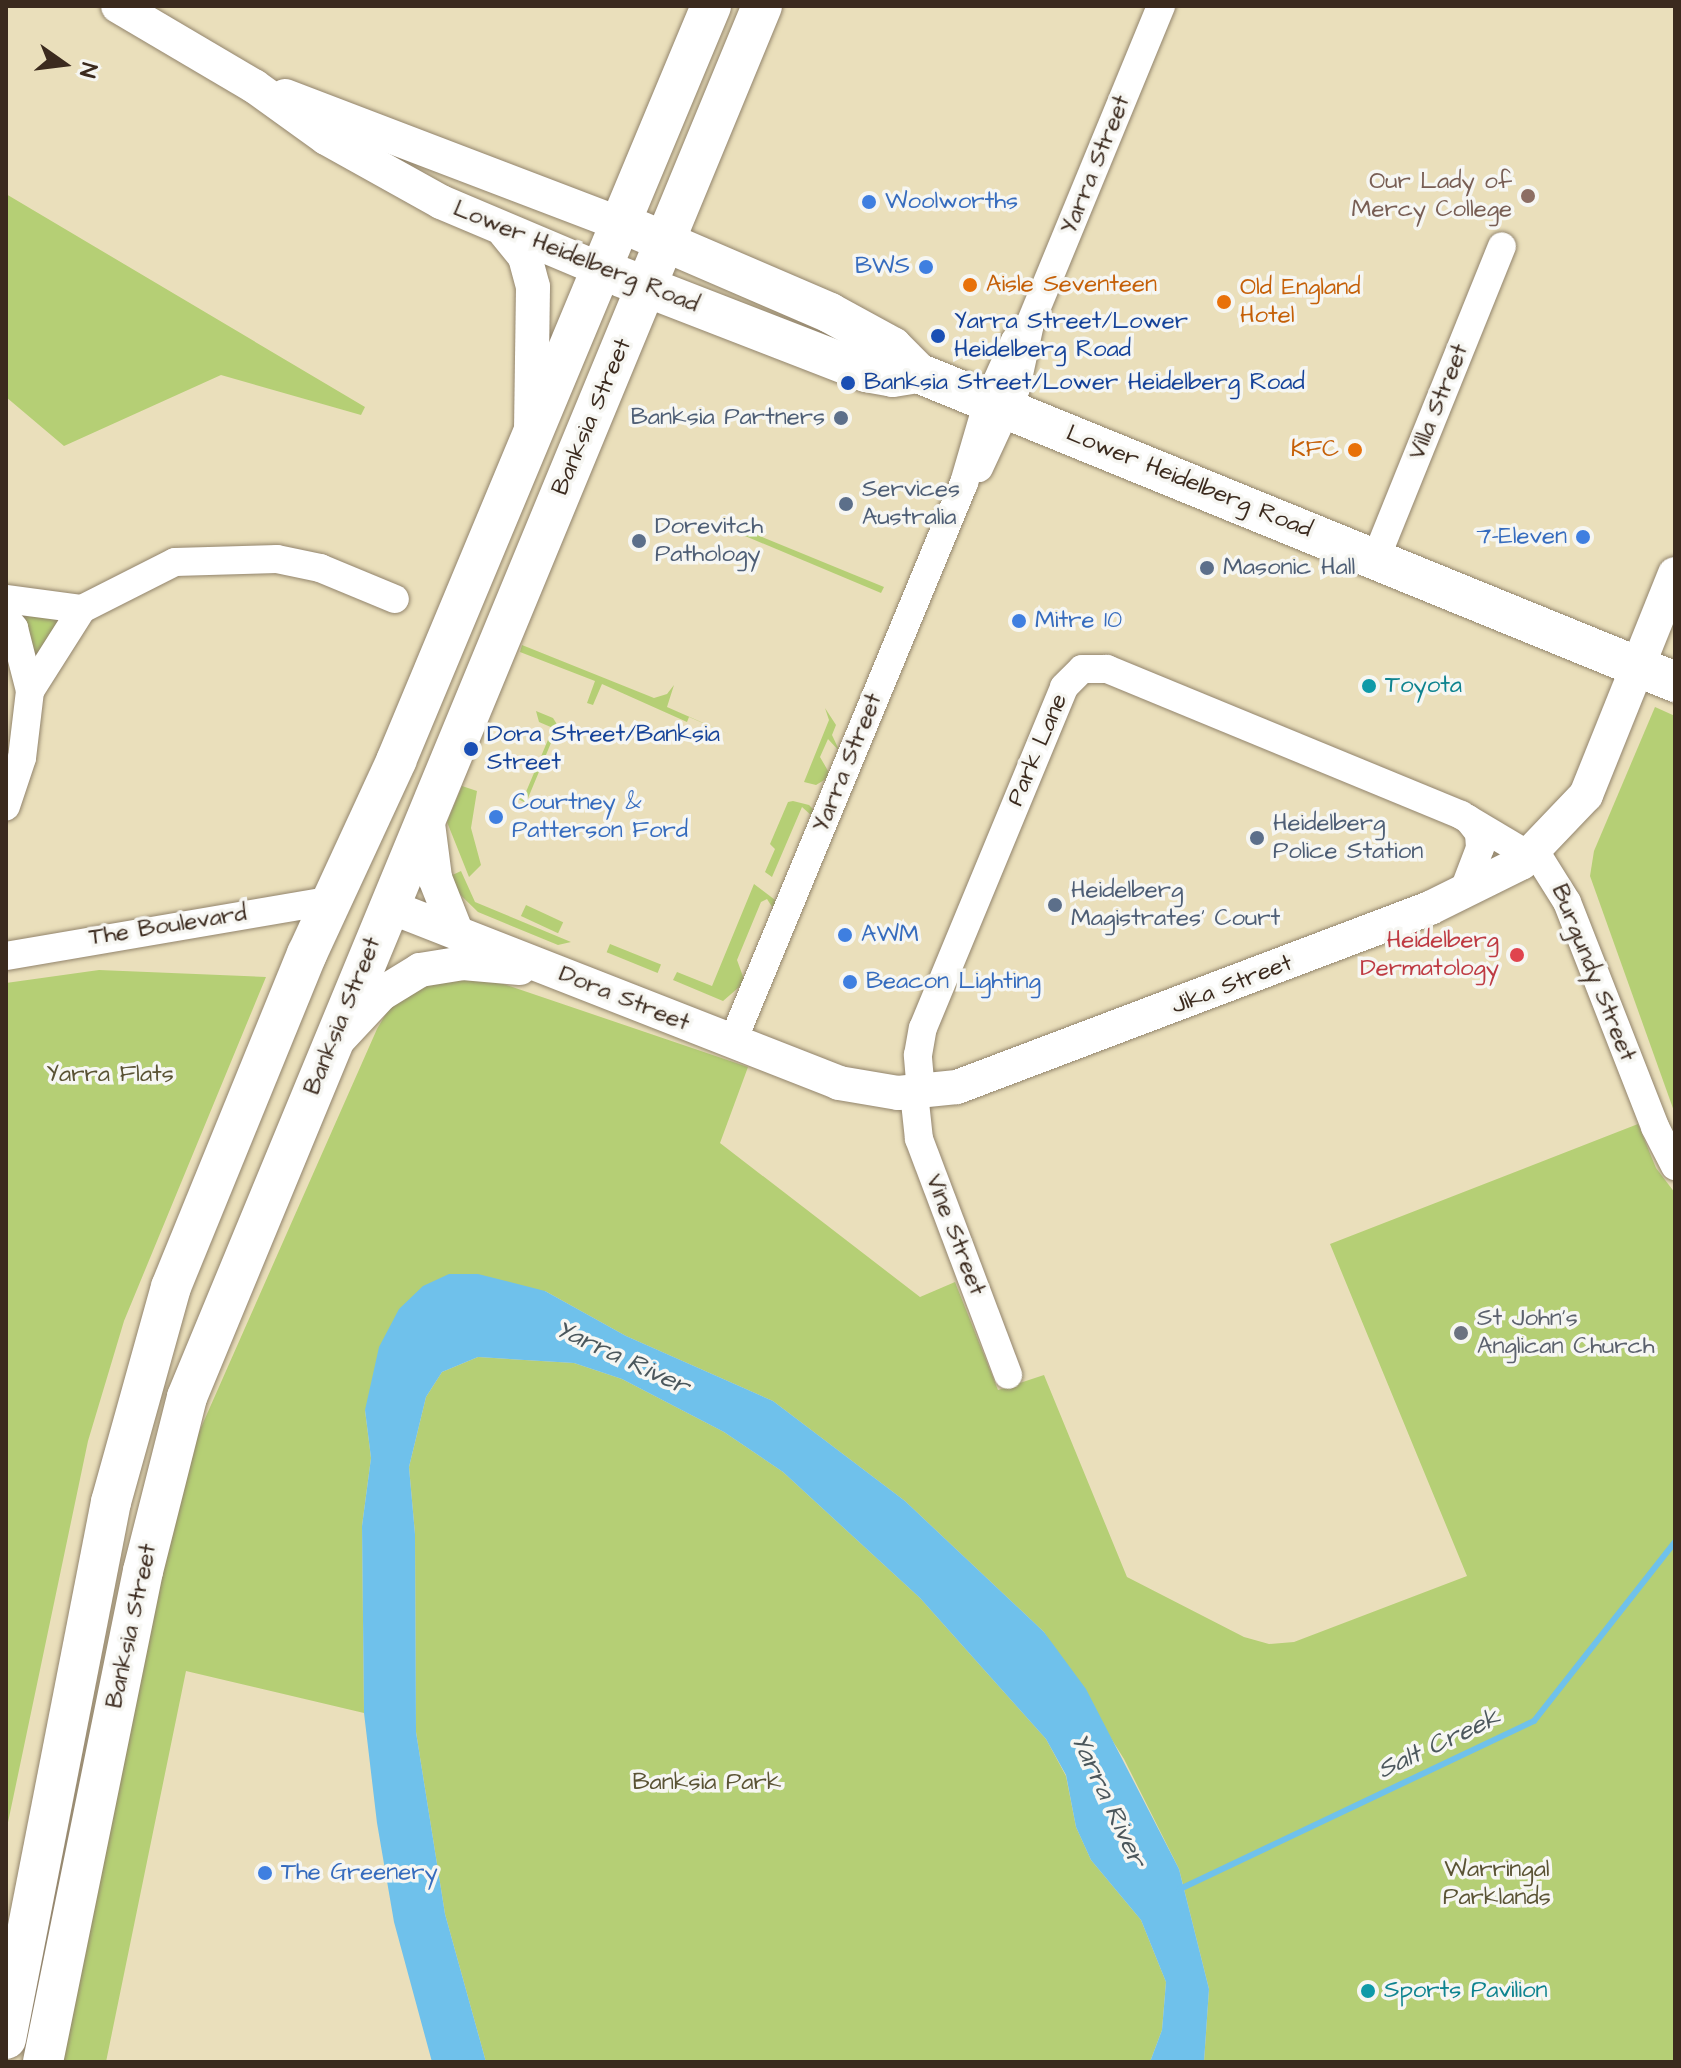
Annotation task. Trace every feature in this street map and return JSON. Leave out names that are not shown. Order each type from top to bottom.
[{"type":"highway","name":"Banksia Street","points":[[6,2039],[111,1502],[139,1388],[212,1181],[530,443],[711,6]]},
{"type":"highway","name":"Banksia Street","points":[[43,2062],[170,1455],[211,1334],[762,6]]},
{"type":"highway","name":"Lower Heidelberg Road","points":[[621,224],[665,240],[844,320],[892,347],[918,373],[1675,682]]},
{"type":"highway","name":"Lower Heidelberg Road","points":[[602,270],[866,372],[893,377],[918,373]]},
{"type":"highway","name":"Dora Street","points":[[332,900],[388,906]]},
{"type":"main road","name":"Lower Heidelberg Road","points":[[118,6],[254,86],[326,138],[505,232],[602,270]]},
{"type":"main road","name":"Lower Heidelberg Road","points":[[254,86],[621,224]]},
{"type":"main road","points":[[505,232],[525,257],[533,287],[530,443]]},
{"type":"main road","points":[[1532,853],[1586,795],[1675,574]]},
{"type":"main road","points":[[427,811],[435,878],[456,931]]},
{"type":"main road","name":"Jika Street","points":[[918,1093],[998,1075],[1462,895],[1532,853]]},
{"type":"main road","name":"Dora Street","points":[[388,906],[839,1083],[918,1093]]},
{"type":"main road","points":[[329,1050],[381,994],[420,970],[463,963],[560,972]]},
{"type":"street","name":"Yarra Street","points":[[732,1043],[998,405],[1011,349],[1030,324],[1161,6]]},
{"type":"street","name":"Villa Street","points":[[1376,558],[1502,246]]},
{"type":"street","points":[[30,691],[82,609],[175,562],[277,559],[320,568],[395,599]]},
{"type":"street","points":[[6,599],[82,609]]},
{"type":"street","points":[[6,618],[14,628],[30,691],[22,758],[6,806]]},
{"type":"street","name":"Park Lane","points":[[918,1093],[918,1055],[923,1028],[1064,687],[1082,669],[1107,669],[1468,819],[1532,853]]},
{"type":"street","points":[[1462,895],[1480,840],[1468,819]]},
{"type":"street","name":"Burgundy Street","points":[[1532,853],[1567,902],[1655,1127],[1675,1166]]},
{"type":"street","name":"The Boulevard","points":[[6,956],[332,900]]},
{"type":"street","name":"Vine Street","points":[[918,1093],[919,1139],[1008,1375]]},
{"type":"green space","points":[[6,194],[365,407],[361,415],[221,375],[64,446],[6,397]]},
{"type":"green space","points":[[740,528],[884,587],[881,593],[738,533]]},
{"type":"green space","points":[[6,612],[74,614],[32,679]]},
{"type":"green space","points":[[522,645],[654,698],[667,694],[674,685],[667,707],[733,736],[689,717],[687,722],[602,684],[593,705],[587,703],[595,681],[520,652]]},
{"type":"green space","points":[[1655,707],[1675,716],[1675,1114],[1590,876],[1594,851]]},
{"type":"green space","points":[[825,708],[836,725],[832,735],[840,752],[828,739],[820,757],[831,776],[816,785],[804,782],[829,720]]},
{"type":"green space","points":[[536,711],[553,718],[558,726],[526,803],[512,796],[523,799],[553,728],[539,722]]},
{"type":"green space","points":[[462,786],[477,791],[471,828],[481,865],[469,877],[447,822]]},
{"type":"green space","points":[[788,802],[809,805],[815,811],[812,816],[802,807],[772,877],[765,872],[775,849],[770,844]]},
{"type":"green space","points":[[461,871],[475,902],[571,942],[558,945],[478,912],[444,879]]},
{"type":"green space","points":[[754,884],[779,903],[774,910],[767,899],[761,902],[737,960],[745,982],[723,1001],[673,980],[677,972],[712,986]]},
{"type":"green space","points":[[526,905],[563,922],[558,933],[521,916]]},
{"type":"green space","points":[[610,944],[661,965],[658,973],[607,952]]},
{"type":"green space","name":"Yarra Flats","points":[[99,970],[266,977],[124,1321],[88,1441],[6,1832],[6,983]]},
{"type":"green space","name":"Warringal Parklands","points":[[431,978],[489,979],[748,1067],[720,1143],[920,1297],[955,1282],[998,1390],[1044,1375],[1127,1577],[1244,1637],[1269,1644],[1294,1642],[1467,1576],[1330,1244],[1638,1124],[1656,1168],[1675,1193],[1675,2062],[1204,2062],[1209,1989],[1179,1869],[1124,1759],[1044,1632],[905,1501],[773,1401],[626,1336],[545,1291],[365,1410],[371,1458],[362,1526],[364,1713],[186,1671],[106,2062],[62,2062],[107,1825],[188,1457],[377,1029],[390,1007]]},
{"type":"green space","name":"Banksia Park","points":[[478,1357],[574,1363],[622,1379],[724,1432],[783,1472],[920,1598],[1046,1739],[1066,1776],[1076,1827],[1091,1860],[1141,1920],[1166,1982],[1162,2030],[1150,2062],[486,2062],[445,1914],[416,1732],[415,1534],[409,1467],[426,1397],[442,1372]]},
{"type":"water","name":"Yarra River","points":[[449,1274],[478,1274],[545,1291],[626,1336],[773,1401],[905,1501],[1044,1632],[1086,1689],[1179,1869],[1209,1989],[1204,2062],[1150,2062],[1162,2030],[1166,1982],[1141,1920],[1091,1860],[1076,1827],[1066,1775],[1046,1739],[920,1598],[783,1472],[724,1432],[622,1379],[574,1363],[478,1357],[442,1372],[426,1397],[409,1467],[415,1534],[416,1732],[445,1914],[486,2062],[432,2062],[394,1922],[377,1823],[364,1713],[362,1526],[371,1458],[365,1410],[379,1347],[399,1309],[423,1286]]},
{"type":"waterway","name":"Salt Creek","points":[[1180,1889],[1534,1721],[1675,1542]]},
{"type":"place","name":"Our Lady of Mercy College","points":[[1528,196]]},
{"type":"place","name":"Woolworths","points":[[869,202]]},
{"type":"place","name":"BWS","points":[[926,267]]},
{"type":"place","name":"Aisle Seventeen","points":[[970,285]]},
{"type":"place","name":"Old England Hotel","points":[[1224,302]]},
{"type":"place","name":"Yarra Street/Lower Heidelberg Road","points":[[938,336]]},
{"type":"place","name":"Banksia Street/Lower Heidelberg Road","points":[[848,383]]},
{"type":"place","name":"Banksia Partners","points":[[841,418]]},
{"type":"place","name":"KFC","points":[[1355,450]]},
{"type":"place","name":"Services Australia","points":[[846,504]]},
{"type":"place","name":"7-Eleven","points":[[1583,537]]},
{"type":"place","name":"Dorevitch Pathology","points":[[639,541]]},
{"type":"place","name":"Masonic Hall","points":[[1207,568]]},
{"type":"place","name":"Mitre 10","points":[[1019,621]]},
{"type":"place","name":"Toyota","points":[[1369,686]]},
{"type":"place","name":"Dora Street/Banksia Street","points":[[471,749]]},
{"type":"place","name":"Courtney & Patterson Ford","points":[[496,817]]},
{"type":"place","name":"Heidelberg Police Station","points":[[1257,838]]},
{"type":"place","name":"Heidelberg Magistrates' Court","points":[[1055,905]]},
{"type":"place","name":"AWM","points":[[845,935]]},
{"type":"place","name":"Heidelberg Dermatology","points":[[1517,955]]},
{"type":"place","name":"Beacon Lighting","points":[[850,982]]},
{"type":"place","name":"St John's Anglican Church","points":[[1461,1333]]},
{"type":"place","name":"The Greenery","points":[[265,1873]]},
{"type":"place","name":"Sports Pavilion","points":[[1368,1991]]}]
